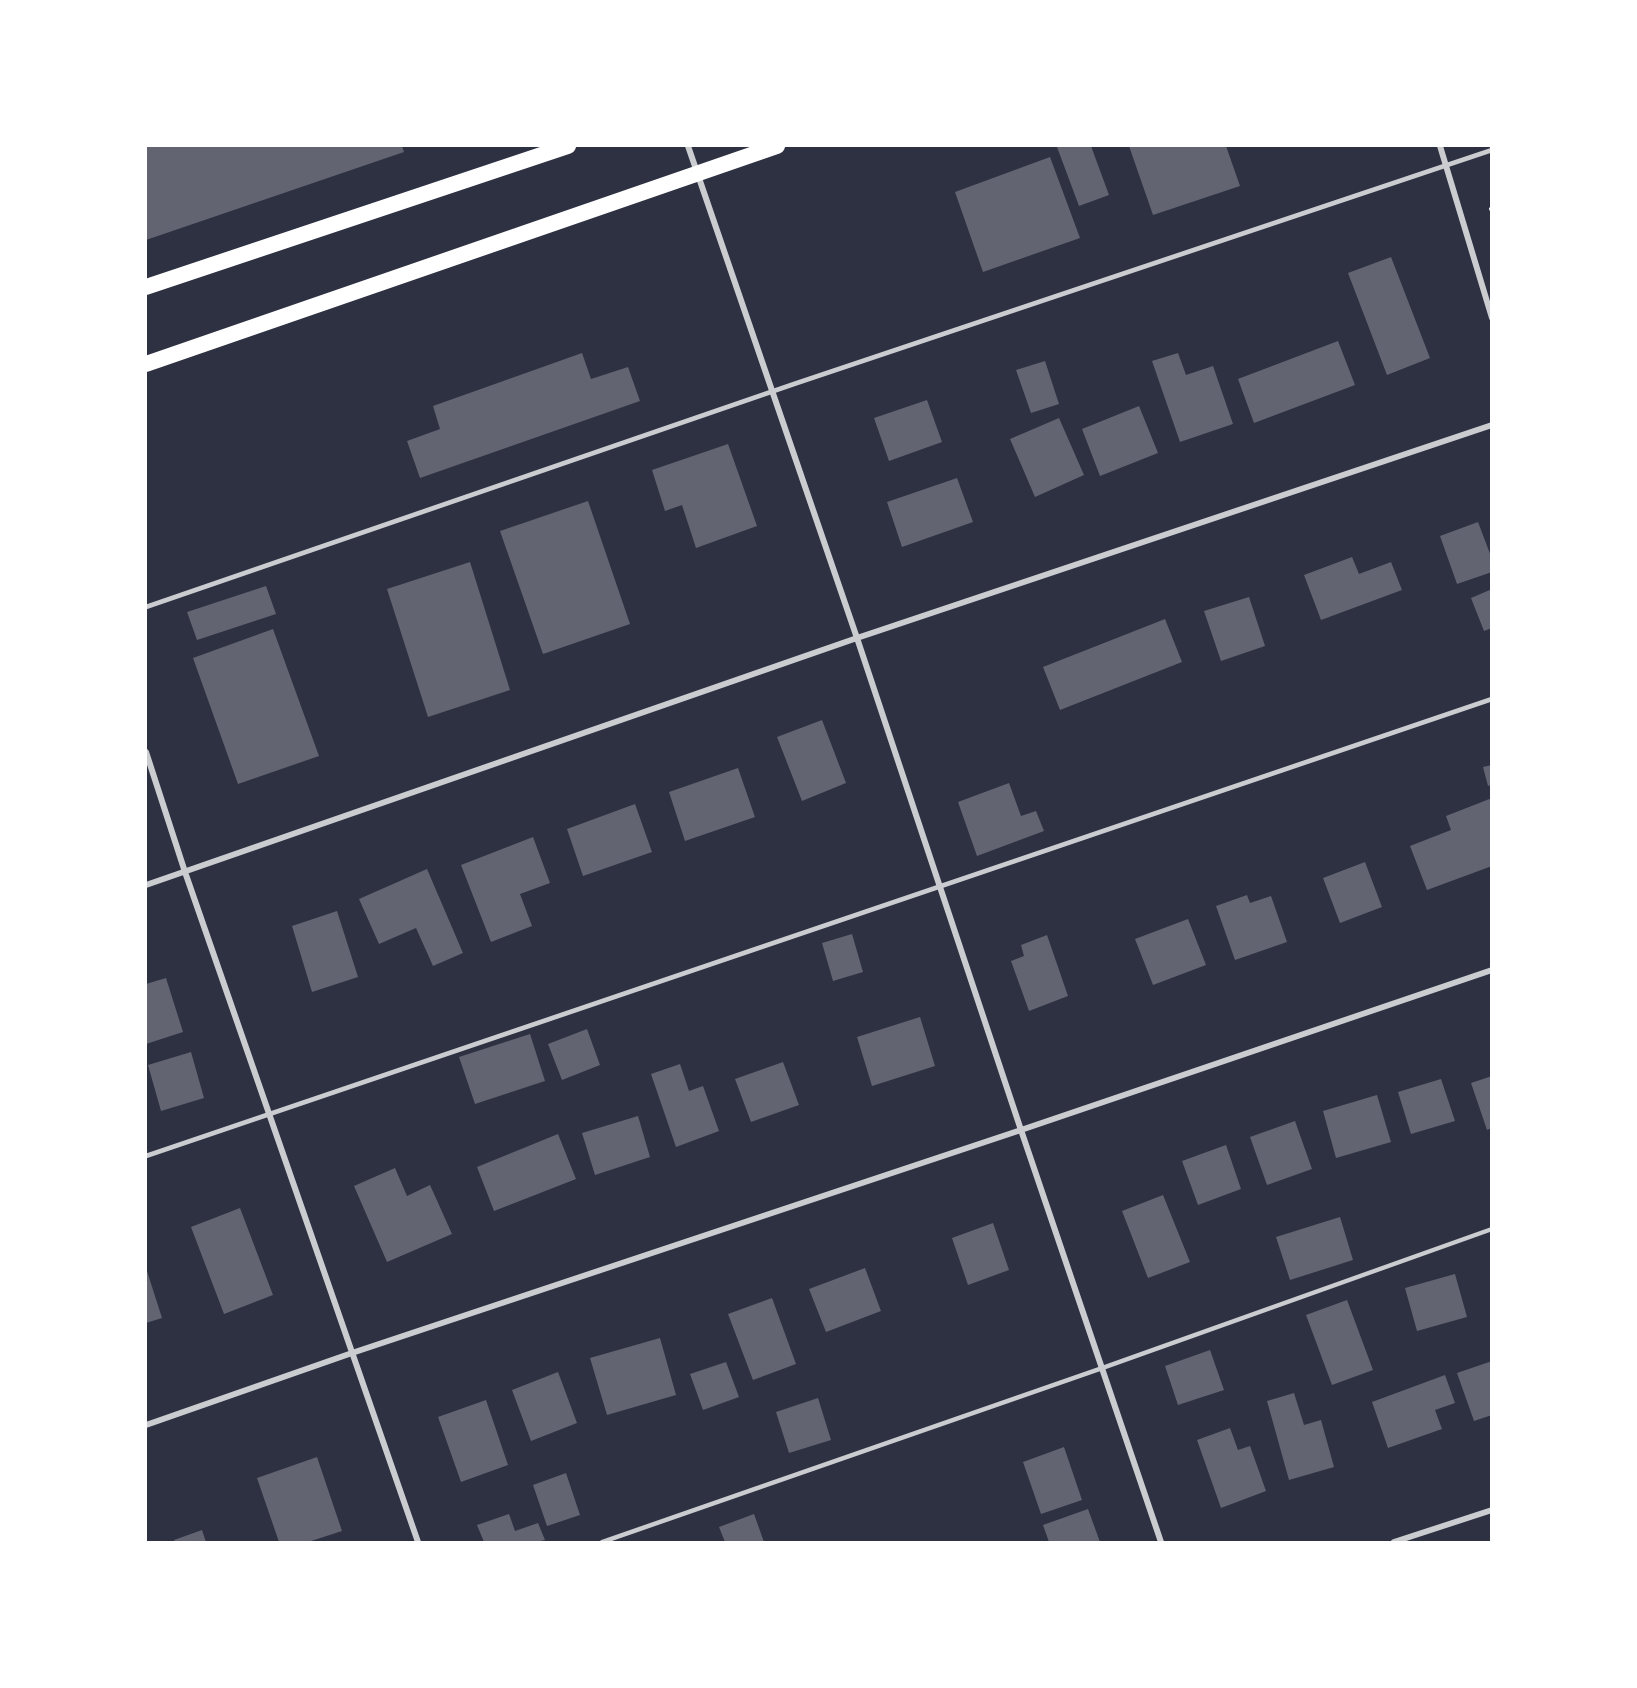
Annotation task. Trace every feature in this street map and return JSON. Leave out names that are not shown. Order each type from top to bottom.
[{"type":"highway","points":[[146,287],[568,146]]},
{"type":"highway","points":[[146,364],[777,146]]},
{"type":"street","points":[[688,146],[857,638],[1161,1542]]},
{"type":"street","points":[[1440,146],[1491,318]]},
{"type":"street","points":[[146,885],[857,638],[1491,425]]},
{"type":"street","points":[[146,752],[184,872],[418,1542]]},
{"type":"street","points":[[146,1425],[352,1353],[1021,1130],[1491,970]]},
{"type":"street","points":[[1394,1542],[1491,1510]]},
{"type":"lane","points":[[146,607],[773,391],[1491,150]]},
{"type":"lane","points":[[146,1156],[1491,699]]},
{"type":"lane","points":[[602,1542],[1102,1368],[1491,1228]]},
{"type":"building","points":[[146,146],[402,146],[404,152],[146,240]]},
{"type":"building","points":[[1091,146],[1109,195],[1079,206],[1057,147]]},
{"type":"building","points":[[1129,146],[1226,146],[1240,186],[1153,215]]},
{"type":"building","points":[[1050,157],[1080,238],[983,272],[955,192]]},
{"type":"building","points":[[1391,257],[1430,358],[1387,375],[1348,273]]},
{"type":"building","points":[[1338,341],[1355,385],[1254,423],[1238,379]]},
{"type":"building","points":[[582,353],[591,379],[628,367],[640,401],[420,478],[407,441],[440,429],[433,406]]},
{"type":"building","points":[[1178,353],[1186,375],[1213,366],[1233,424],[1180,442],[1152,361]]},
{"type":"building","points":[[1045,361],[1059,404],[1031,413],[1016,370]]},
{"type":"building","points":[[927,400],[942,442],[889,461],[874,418]]},
{"type":"building","points":[[1139,406],[1158,453],[1100,476],[1082,429]]},
{"type":"building","points":[[1059,418],[1084,475],[1035,497],[1010,439]]},
{"type":"building","points":[[728,444],[757,526],[696,548],[682,505],[665,511],[652,470]]},
{"type":"building","points":[[957,478],[973,522],[902,547],[887,502]]},
{"type":"building","points":[[588,501],[630,624],[543,654],[500,531]]},
{"type":"building","points":[[1478,522],[1492,559],[1492,572],[1457,584],[1440,536]]},
{"type":"building","points":[[1352,557],[1359,574],[1391,562],[1402,590],[1321,620],[1304,575]]},
{"type":"building","points":[[470,562],[510,690],[428,717],[387,589]]},
{"type":"building","points":[[266,586],[276,614],[197,640],[187,612]]},
{"type":"building","points":[[1492,589],[1492,628],[1484,631],[1471,598]]},
{"type":"building","points":[[1249,597],[1265,646],[1221,661],[1204,611]]},
{"type":"building","points":[[1165,619],[1182,662],[1060,710],[1043,667]]},
{"type":"building","points":[[273,629],[319,756],[238,784],[193,658]]},
{"type":"building","points":[[822,720],[846,783],[802,801],[777,737]]},
{"type":"building","points":[[1492,765],[1492,785],[1488,786],[1483,767]]},
{"type":"building","points":[[738,768],[755,817],[685,841],[669,792]]},
{"type":"building","points":[[1009,783],[1021,816],[1036,811],[1044,831],[977,856],[958,802]]},
{"type":"building","points":[[1492,798],[1492,866],[1427,890],[1410,846],[1451,830],[1446,816]]},
{"type":"building","points":[[635,804],[652,852],[583,876],[567,829]]},
{"type":"building","points":[[533,837],[550,883],[520,894],[532,926],[491,942],[461,865]]},
{"type":"building","points":[[1365,862],[1382,907],[1340,923],[1323,878]]},
{"type":"building","points":[[427,869],[463,953],[433,966],[416,928],[379,944],[359,899]]},
{"type":"building","points":[[1247,895],[1250,903],[1271,896],[1287,942],[1235,960],[1216,906]]},
{"type":"building","points":[[337,911],[358,977],[312,992],[292,926]]},
{"type":"building","points":[[1188,919],[1206,965],[1153,985],[1135,939]]},
{"type":"building","points":[[852,934],[863,972],[833,981],[822,943]]},
{"type":"building","points":[[1047,935],[1068,996],[1029,1011],[1011,961],[1024,956],[1021,945]]},
{"type":"building","points":[[166,978],[183,1032],[146,1044],[146,984]]},
{"type":"building","points":[[920,1017],[935,1066],[872,1086],[857,1037]]},
{"type":"building","points":[[587,1029],[600,1065],[562,1080],[548,1044]]},
{"type":"building","points":[[530,1034],[545,1081],[475,1104],[459,1057]]},
{"type":"building","points":[[191,1052],[204,1098],[161,1111],[148,1065]]},
{"type":"building","points":[[783,1062],[799,1105],[751,1122],[735,1079]]},
{"type":"building","points":[[680,1064],[689,1091],[703,1086],[719,1131],[676,1147],[651,1074]]},
{"type":"building","points":[[1492,1076],[1492,1128],[1487,1130],[1471,1083]]},
{"type":"building","points":[[1441,1079],[1455,1121],[1411,1134],[1398,1092]]},
{"type":"building","points":[[1377,1095],[1391,1142],[1336,1158],[1323,1111]]},
{"type":"building","points":[[638,1116],[650,1157],[595,1175],[582,1133]]},
{"type":"building","points":[[1295,1121],[1312,1169],[1267,1185],[1250,1137]]},
{"type":"building","points":[[558,1134],[576,1179],[494,1211],[477,1167]]},
{"type":"building","points":[[1226,1145],[1241,1189],[1198,1205],[1182,1161]]},
{"type":"building","points":[[395,1168],[407,1196],[430,1185],[452,1234],[387,1262],[354,1186]]},
{"type":"building","points":[[1163,1195],[1190,1262],[1148,1278],[1122,1211]]},
{"type":"building","points":[[240,1208],[273,1295],[224,1314],[191,1227]]},
{"type":"building","points":[[1340,1217],[1353,1260],[1290,1280],[1276,1237]]},
{"type":"building","points":[[993,1223],[1009,1270],[968,1285],[952,1238]]},
{"type":"building","points":[[146,1268],[162,1318],[146,1323]]},
{"type":"building","points":[[865,1268],[881,1311],[826,1332],[809,1289]]},
{"type":"building","points":[[1455,1274],[1467,1317],[1417,1331],[1405,1288]]},
{"type":"building","points":[[772,1298],[796,1364],[753,1380],[728,1314]]},
{"type":"building","points":[[1347,1300],[1373,1370],[1332,1385],[1306,1315]]},
{"type":"building","points":[[660,1338],[676,1395],[607,1415],[590,1358]]},
{"type":"building","points":[[1210,1350],[1224,1390],[1178,1405],[1165,1366]]},
{"type":"building","points":[[1492,1361],[1492,1415],[1474,1421],[1457,1373]]},
{"type":"building","points":[[726,1362],[739,1397],[703,1410],[690,1374]]},
{"type":"building","points":[[558,1372],[577,1423],[531,1441],[512,1390]]},
{"type":"building","points":[[1445,1375],[1455,1403],[1435,1410],[1442,1429],[1388,1448],[1372,1402]]},
{"type":"building","points":[[1294,1393],[1304,1425],[1321,1420],[1334,1467],[1289,1480],[1267,1401]]},
{"type":"building","points":[[818,1398],[831,1440],[789,1453],[776,1412]]},
{"type":"building","points":[[486,1400],[508,1465],[461,1482],[438,1417]]},
{"type":"building","points":[[1230,1428],[1238,1450],[1250,1446],[1266,1491],[1221,1508],[1197,1440]]},
{"type":"building","points":[[1064,1447],[1082,1500],[1041,1514],[1023,1462]]},
{"type":"building","points":[[317,1457],[342,1531],[308,1542],[279,1542],[257,1478]]},
{"type":"building","points":[[566,1473],[580,1515],[547,1526],[533,1485]]},
{"type":"building","points":[[1088,1509],[1100,1542],[1049,1542],[1043,1525]]},
{"type":"building","points":[[509,1514],[515,1531],[538,1523],[545,1540],[484,1542],[477,1525]]},
{"type":"building","points":[[754,1514],[764,1542],[725,1542],[719,1527]]},
{"type":"building","points":[[202,1530],[206,1542],[175,1542],[174,1540]]}]
